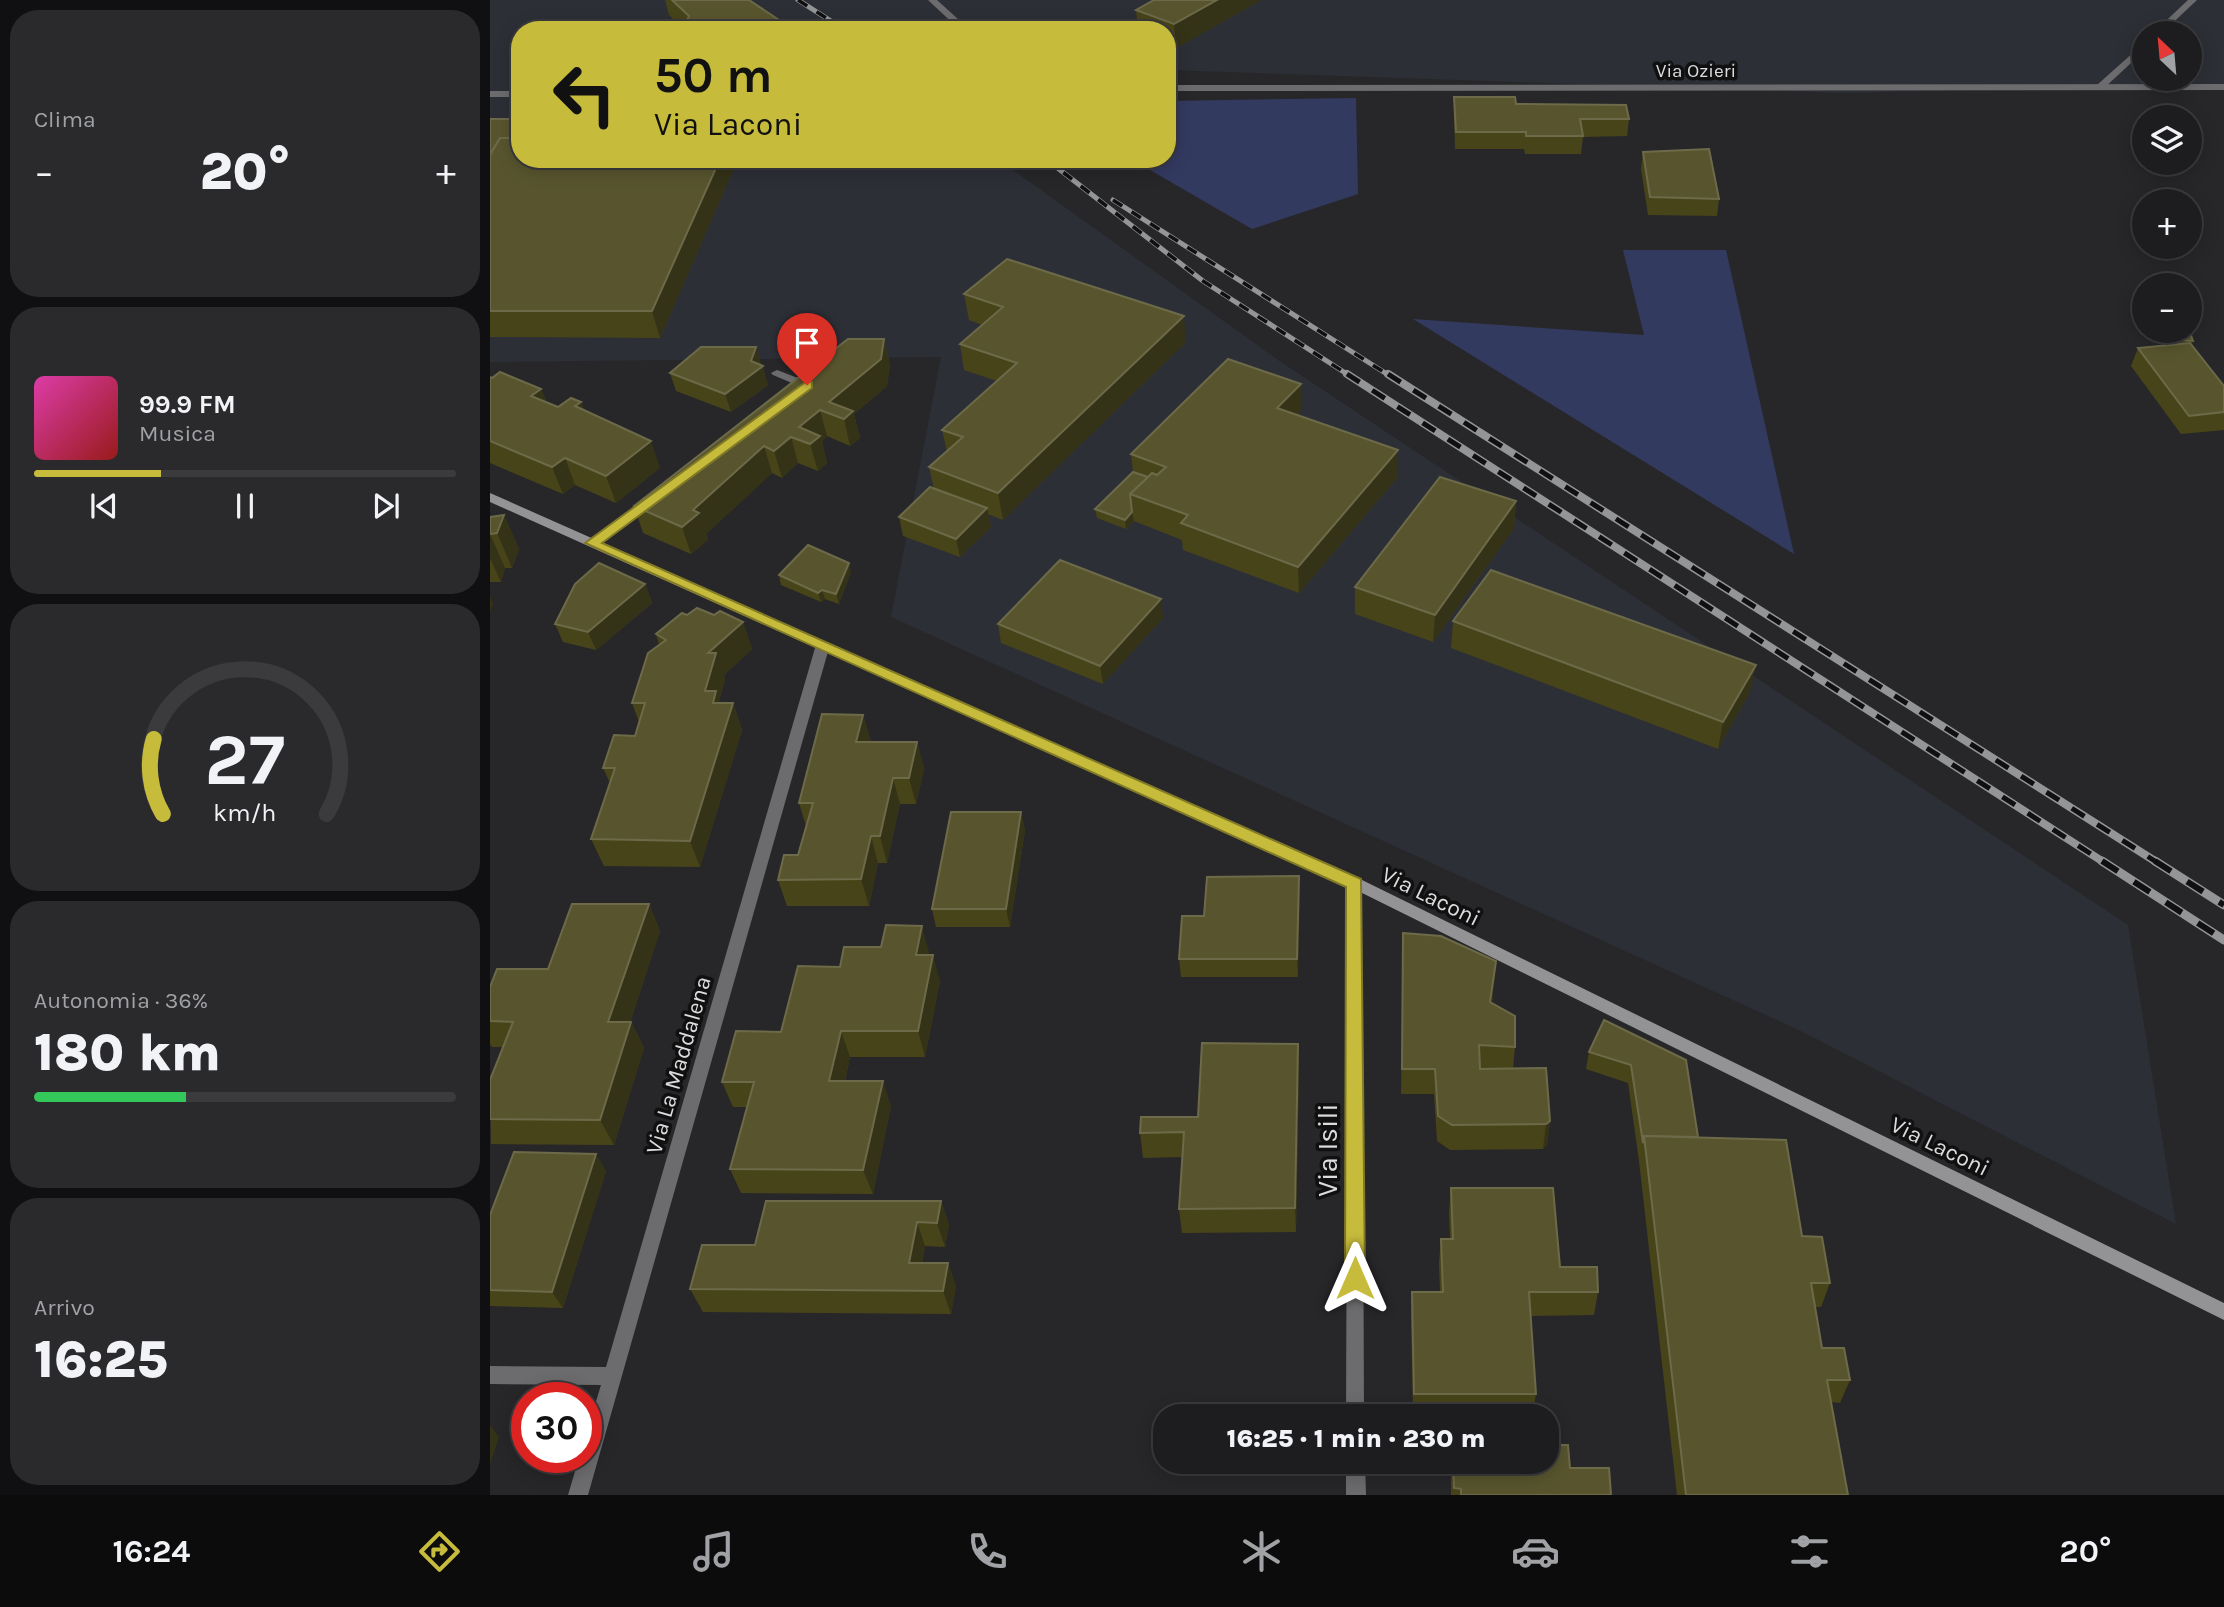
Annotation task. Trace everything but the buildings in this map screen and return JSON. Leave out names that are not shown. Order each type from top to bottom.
[{"type":"street","points":[[932,0],[956,21]]},
{"type":"street","points":[[2170,21],[2193,0]]},
{"type":"street","points":[[2099,87],[2132,57]]},
{"type":"street","name":"Via Ozieri","points":[[1176,88],[2224,87]]},
{"type":"street","points":[[490,94],[511,94]]},
{"type":"street","points":[[777,373],[807,385],[796,393]]},
{"type":"street","points":[[592,543],[656,496]]},
{"type":"street","name":"Via Laconi","points":[[490,497],[822,648],[1355,883],[2224,1312]]},
{"type":"street","name":"Via La Maddalena","points":[[578,1495],[822,648]]},
{"type":"street","name":"Via Isili","points":[[1355,883],[1355,1404]]},
{"type":"street","points":[[490,1376],[612,1376]]},
{"type":"street","points":[[1356,1474],[1356,1495]]},
{"type":"shaded area","points":[[490,0],[2224,0],[2224,84],[2202,85],[2202,21],[2132,21],[2132,86],[1842,93],[1176,70],[1176,21],[511,21],[511,168],[1011,168],[1278,360],[2128,925],[2176,1224],[1801,1031],[891,617],[941,357],[490,362]]},
{"type":"shaded area","points":[[1356,98],[1358,194],[1252,229],[1147,168],[1176,168],[1176,101]]},
{"type":"shaded area","points":[[1623,250],[1726,250],[1794,554],[1413,319],[1644,335]]},
{"type":"railway","points":[[798,0],[831,21]]},
{"type":"railway","points":[[1058,168],[1203,281],[1350,376]]},
{"type":"railway","points":[[1113,200],[1390,376]]},
{"type":"railway","points":[[1347,374],[2105,863]]},
{"type":"railway","points":[[1388,374],[2158,863]]},
{"type":"railway","points":[[2102,861],[2224,940]]},
{"type":"railway","points":[[2155,861],[2224,905]]},
{"type":"route","points":[[807,385],[592,543],[822,648],[1355,883],[1355,1278]]}]
